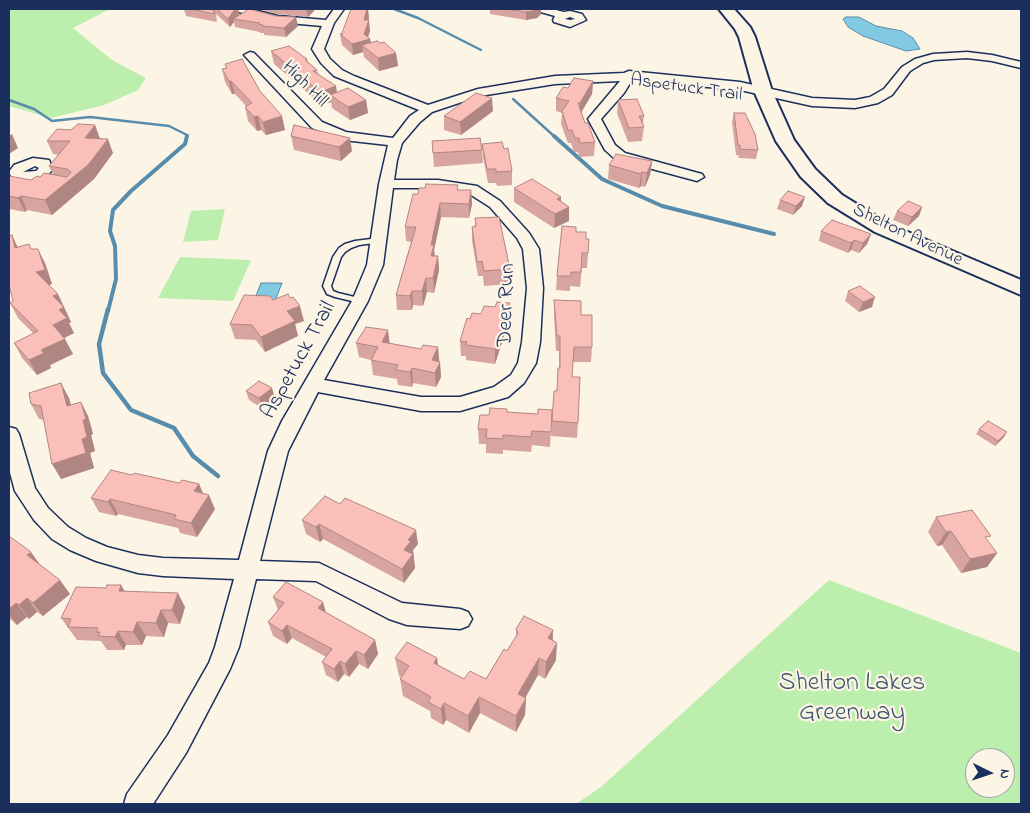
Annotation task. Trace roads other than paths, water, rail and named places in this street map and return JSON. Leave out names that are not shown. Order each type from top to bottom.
[{"type":"main road","name":"Shelton Avenue","points":[[726,9],[742,27],[747,37],[765,95],[785,142],[808,174],[835,200],[882,228],[1021,288]]},
{"type":"street","points":[[239,9],[278,19],[329,23]]},
{"type":"street","points":[[338,9],[329,23],[318,49],[325,62],[350,79],[428,109]]},
{"type":"street","points":[[541,9],[562,15]]},
{"type":"street","name":"High Hill","points":[[250,55],[317,125],[343,136],[396,142]]},
{"type":"street","points":[[797,99],[836,104],[855,104],[874,100],[888,92],[906,69],[919,61],[933,57],[967,55],[992,58],[1021,66]]},
{"type":"street","name":"Aspetuck Trail","points":[[138,804],[177,744],[218,669],[227,647],[278,451],[292,421],[360,301],[375,265],[386,184],[396,142],[404,130],[428,109],[492,90],[532,83],[606,76],[628,78],[696,94],[765,95],[797,99]]},
{"type":"street","points":[[628,78],[594,119],[610,148],[620,156],[697,177]]},
{"type":"street","points":[[12,172],[30,163],[39,162],[46,164],[47,167],[39,179]]},
{"type":"street","name":"Deer Run","points":[[313,385],[421,404],[460,404],[501,392],[518,379],[527,363],[531,342],[535,288],[532,254],[524,236],[495,204],[472,189],[438,184],[386,184]]},
{"type":"street","points":[[9,434],[25,491],[41,514],[60,534],[104,555],[138,564],[190,569],[319,572],[397,612],[407,615],[460,619]]},
{"type":"lane","points":[[360,301],[334,295],[327,286],[337,257],[342,250],[358,242],[379,240]]},
{"type":"water","points":[[846,17],[859,17],[876,26],[902,31],[913,38],[920,49],[906,51],[863,36],[848,27],[843,19]]},
{"type":"water","points":[[261,283],[282,283],[272,309],[251,308]]},
{"type":"waterway","points":[[394,9],[418,18],[481,50]]},
{"type":"waterway","points":[[513,99],[555,137]]},
{"type":"waterway","points":[[9,100],[34,109],[52,121],[90,117],[169,126],[187,136]]},
{"type":"waterway","points":[[108,311],[116,279],[115,246],[110,231],[113,210],[131,191],[185,144],[187,136]]},
{"type":"waterway","points":[[554,136],[602,179],[662,206],[774,234]]},
{"type":"waterway","points":[[108,309],[99,344],[103,373],[131,410],[174,428],[193,456],[218,476]]},
{"type":"park label","name":"Shelton Lakes Greenway","points":[[852,700]]}]
